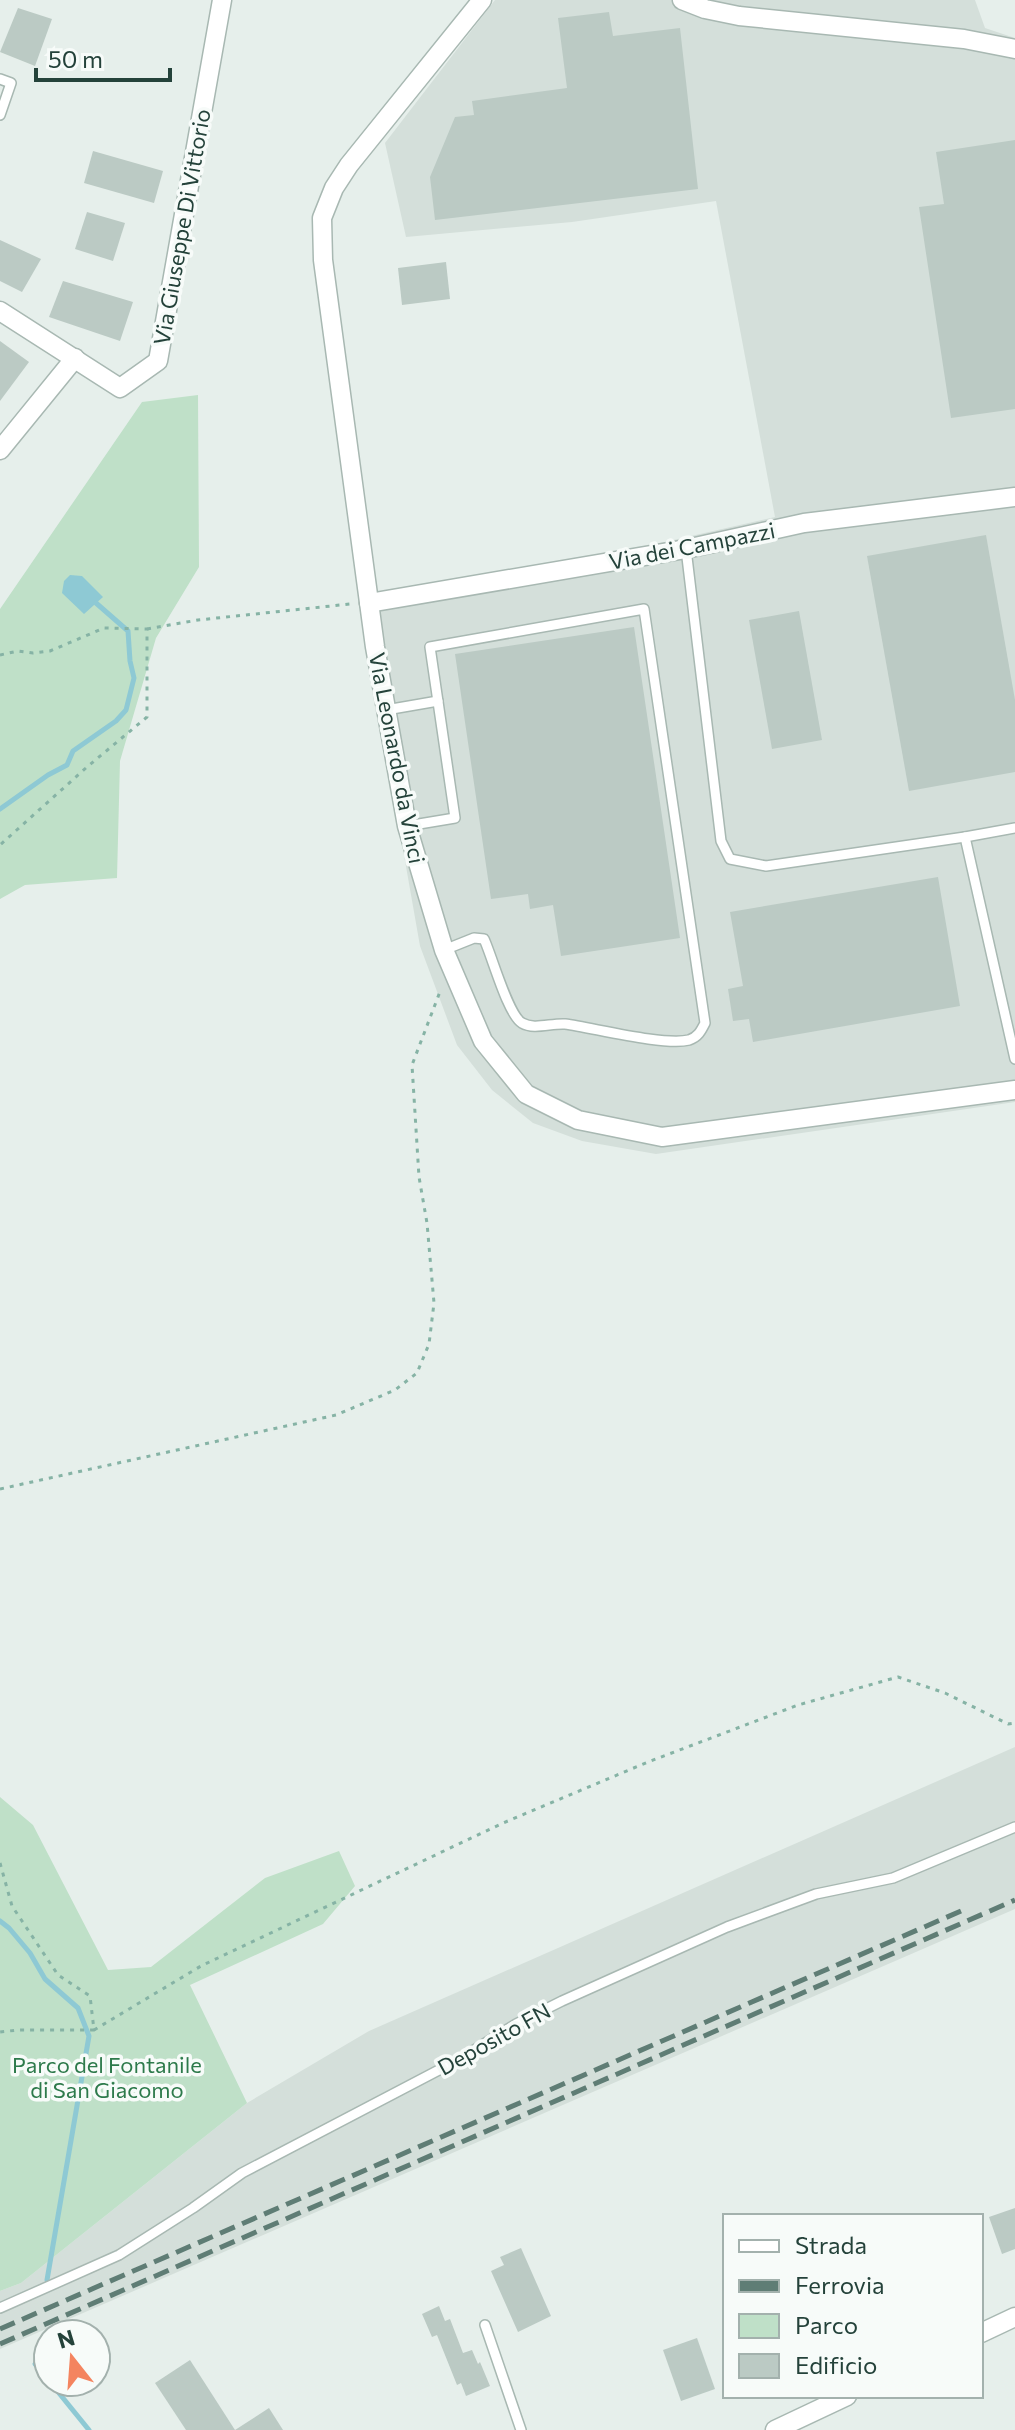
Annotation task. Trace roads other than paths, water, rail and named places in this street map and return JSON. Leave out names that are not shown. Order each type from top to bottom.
[{"type":"street","name":"Via Giuseppe Di Vittorio","points":[[75,358],[120,388],[158,361],[222,0]]},
{"type":"street","name":"Via Leonardo da Vinci","points":[[482,0],[349,165],[334,188],[322,218],[323,260],[369,603],[407,826],[444,950],[483,1041],[526,1094],[578,1120],[662,1137],[1015,1090]]},
{"type":"street","points":[[682,0],[705,9],[739,16],[964,39],[1015,49]]},
{"type":"street","points":[[0,311],[75,358],[0,450]]},
{"type":"street","name":"Via dei Campazzi","points":[[369,603],[686,549],[804,523],[1015,497]]},
{"type":"street","points":[[983,2332],[1015,2317]]},
{"type":"street","points":[[775,2430],[843,2398]]},
{"type":"lane","points":[[0,79],[11,83],[0,115]]},
{"type":"lane","points":[[686,549],[721,841],[730,859],[766,866],[1015,828]]},
{"type":"lane","points":[[407,826],[455,818],[430,647],[644,609],[705,1023],[698,1035],[685,1041],[653,1039],[561,1024],[533,1026],[521,1023],[511,1013],[484,939],[474,938],[444,950]]},
{"type":"lane","points":[[386,710],[438,701]]},
{"type":"lane","points":[[965,837],[1015,1059]]},
{"type":"lane","name":"Deposito FN","points":[[0,2308],[119,2255],[242,2173],[445,2067],[516,2024],[562,2001],[727,1927],[816,1894],[893,1878],[1015,1827]]},
{"type":"lane","points":[[485,2325],[521,2430]]},
{"type":"water","points":[[70,575],[82,576],[103,597],[84,614],[62,593],[64,581]]},
{"type":"waterway","points":[[0,809],[67,765],[73,751],[116,721],[126,710],[134,678],[128,631],[96,603]]},
{"type":"waterway","points":[[0,1921],[30,1953],[45,1979],[78,2008],[89,2036],[47,2280]]},
{"type":"waterway","points":[[63,2398],[89,2430]]},
{"type":"railway","points":[[0,2344],[1015,1900]]},
{"type":"railway","points":[[0,2329],[961,1911]]},
{"type":"park label","name":"Parco del Fontanile di San Giacomo","points":[[107,2078]]}]
